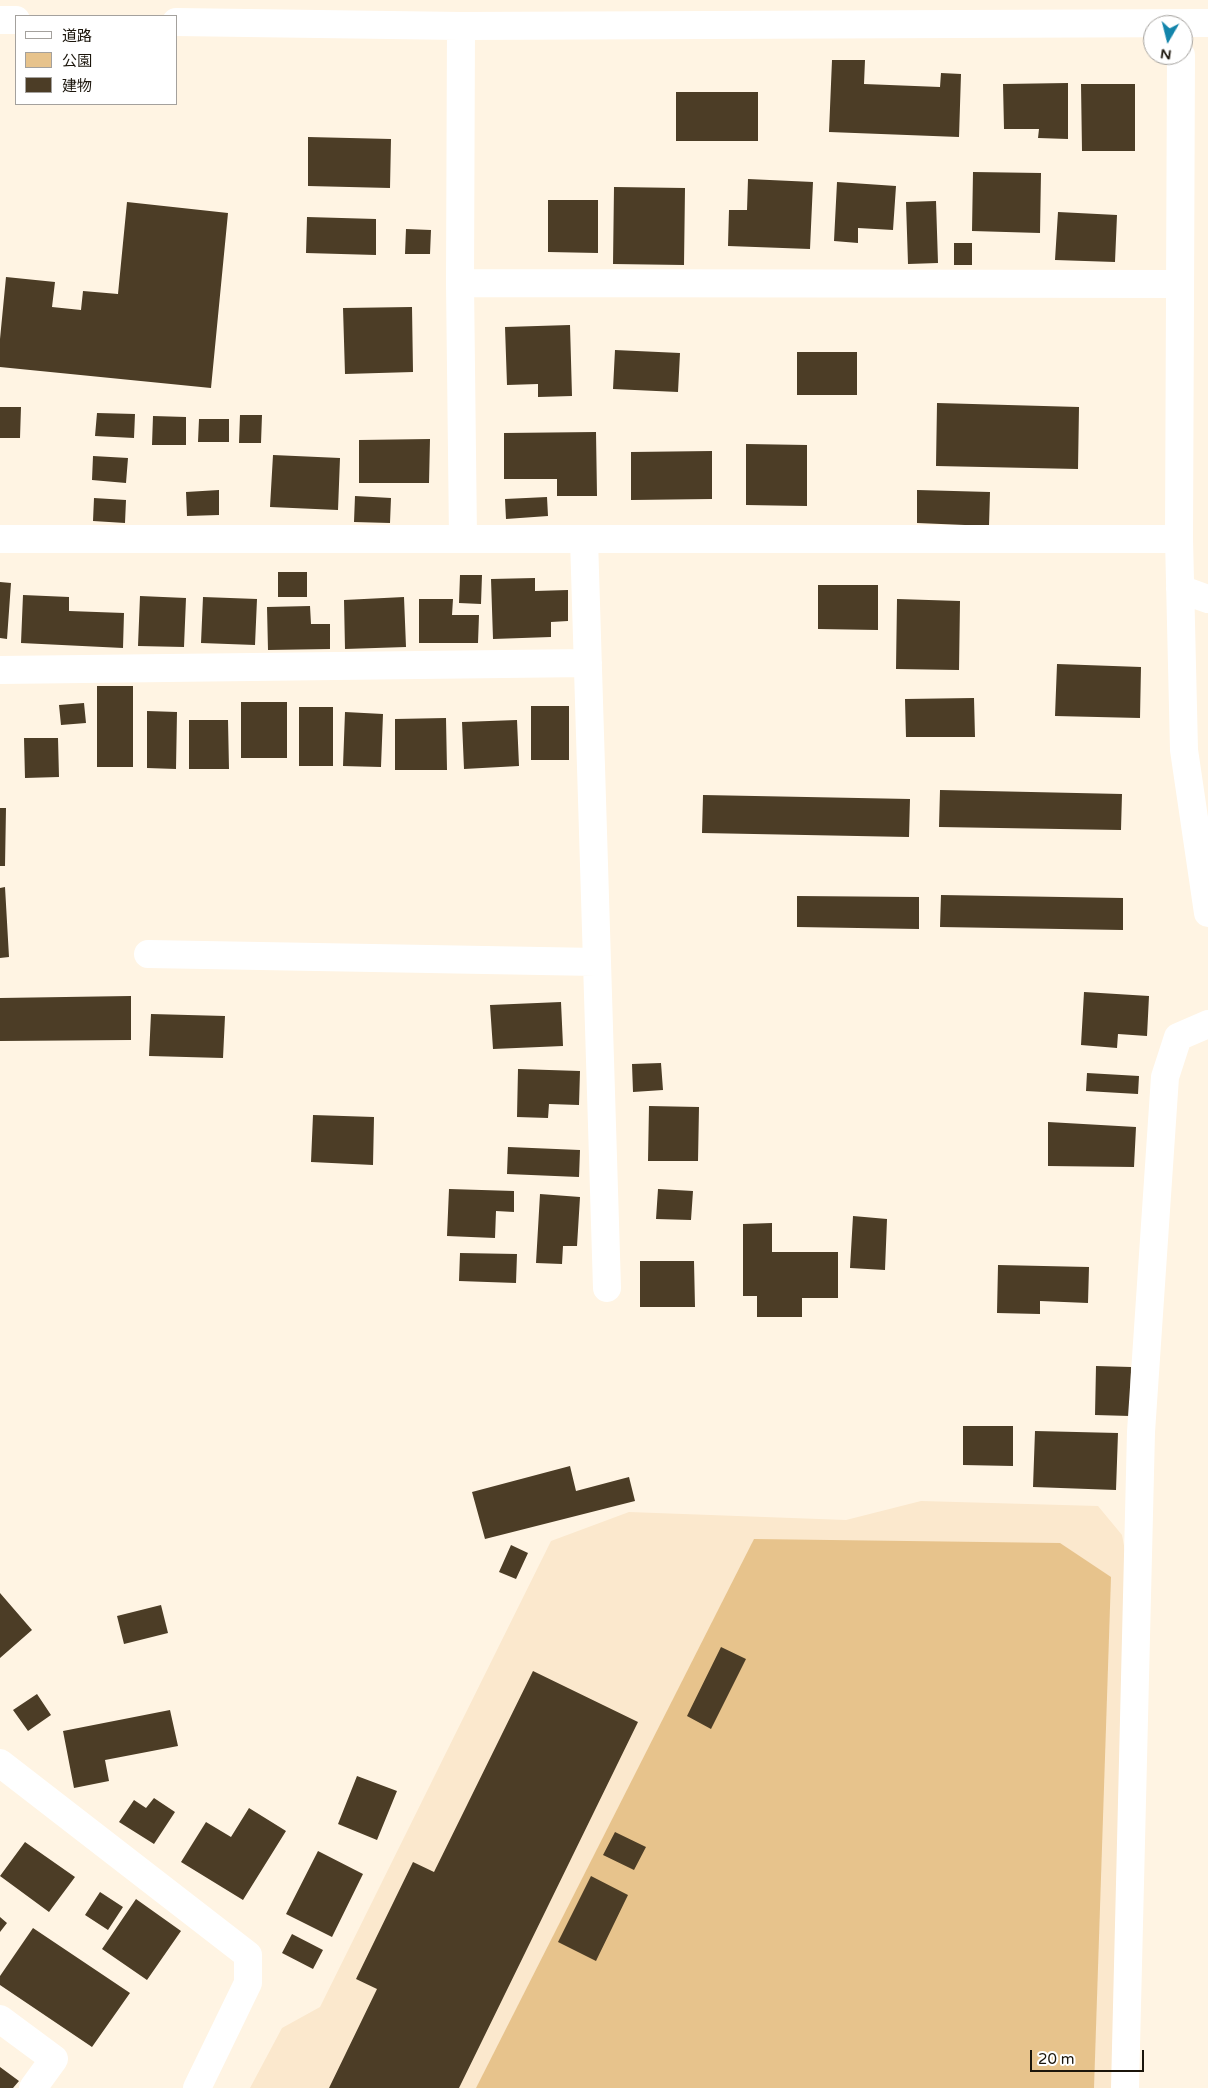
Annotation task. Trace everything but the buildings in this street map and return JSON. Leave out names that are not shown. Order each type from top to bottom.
[{"type":"street","points":[[0,20],[15,20]]},
{"type":"street","points":[[178,22],[461,26],[1143,24]]},
{"type":"street","points":[[461,26],[460,283],[462,538]]},
{"type":"street","points":[[1181,65],[1179,539],[1184,750],[1208,913]]},
{"type":"street","points":[[460,283],[1180,284]]},
{"type":"street","points":[[0,539],[1179,539]]},
{"type":"street","points":[[584,539],[606,1288]]},
{"type":"street","points":[[1180,589],[1208,599]]},
{"type":"street","points":[[0,670],[588,663]]},
{"type":"street","points":[[148,954],[597,962]]},
{"type":"street","points":[[1125,2088],[1141,1432],[1164,1077],[1178,1037],[1208,1024]]},
{"type":"street","points":[[0,1763],[248,1955],[248,1984],[196,2088]]},
{"type":"street","points":[[0,2018],[54,2059],[33,2088]]},
{"type":"shaded area","points":[[921,1501],[1098,1506],[1122,1535],[1127,1562],[1112,2088],[250,2088],[282,2028],[320,2007],[551,1541],[629,1512],[846,1520]]},
{"type":"green space","points":[[754,1539],[1060,1543],[1111,1577],[1094,2088],[476,2088]]}]
